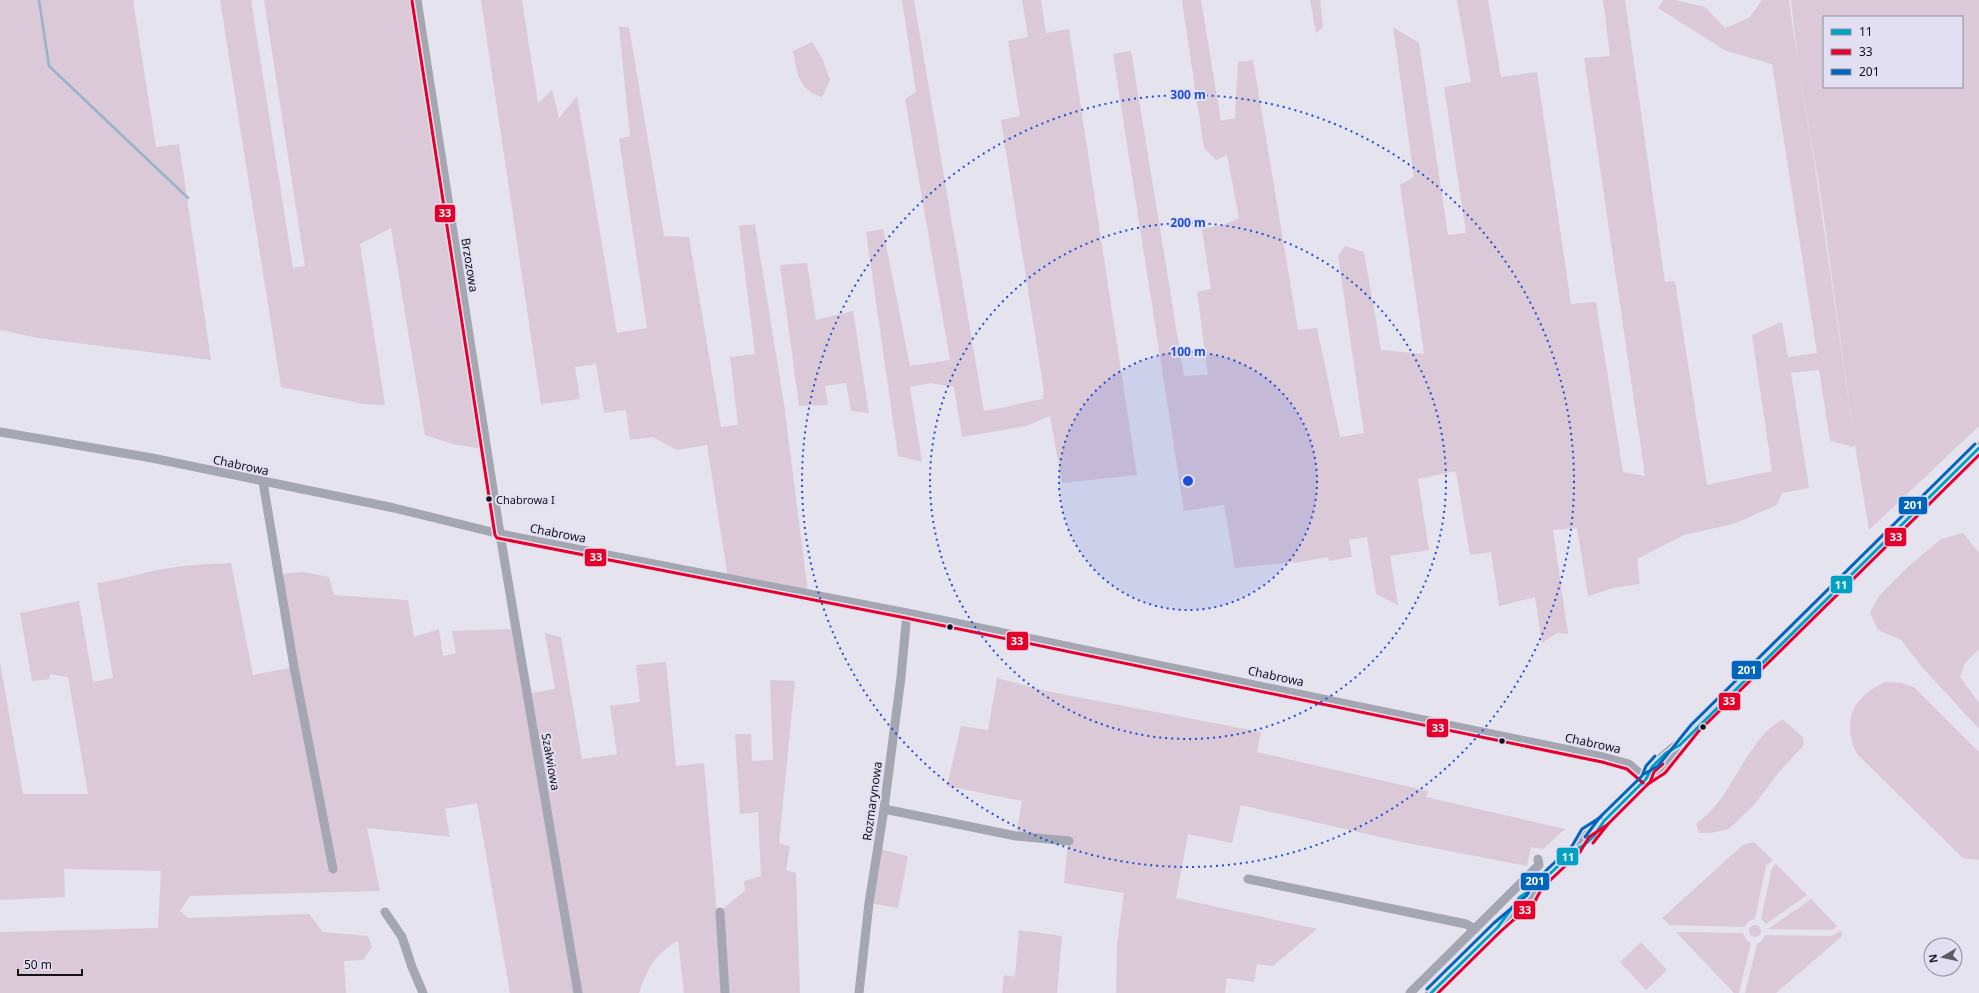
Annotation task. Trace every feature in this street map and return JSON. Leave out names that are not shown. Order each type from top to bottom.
[{"type":"main road","points":[[1431,993],[1498,927],[1531,898],[1538,886],[1576,849],[1583,846],[1594,836],[1604,821],[1646,780],[1655,775],[1665,766],[1680,744],[1979,448]]},
{"type":"street","name":"Brzozowa","points":[[417,0],[500,534]]},
{"type":"street","name":"Chabrowa","points":[[0,432],[152,458],[394,508],[500,534],[907,613],[1603,757],[1629,764],[1646,780]]},
{"type":"street","points":[[263,482],[294,667],[333,869]]},
{"type":"street","name":"Szałwiowa","points":[[500,534],[578,993]]},
{"type":"street","name":"Rozmarynowa","points":[[859,993],[869,903],[884,809],[907,613]]},
{"type":"street","points":[[884,809],[1016,836],[1068,841]]},
{"type":"street","points":[[1410,993],[1539,865],[1538,859]]},
{"type":"street","points":[[1248,879],[1466,924],[1475,929]]},
{"type":"street","points":[[385,912],[402,937],[423,993]]},
{"type":"street","points":[[720,912],[725,993]]},
{"type":"shaded area","points":[[0,0],[133,0],[156,147],[179,144],[211,360],[38,338],[0,330]]},
{"type":"shaded area","points":[[220,0],[251,0],[293,268],[305,266],[264,0],[417,0],[500,534],[531,693],[555,689],[545,633],[561,637],[582,759],[617,754],[610,706],[640,702],[636,665],[666,662],[676,766],[704,763],[717,913],[745,891],[744,881],[761,876],[758,812],[740,814],[735,734],[751,734],[752,761],[773,760],[770,680],[795,681],[779,843],[790,846],[786,870],[796,873],[800,993],[684,993],[678,940],[657,957],[649,969],[639,993],[510,993],[477,803],[445,809],[450,837],[367,828],[380,891],[190,896],[180,911],[188,918],[309,914],[323,932],[368,936],[372,947],[363,960],[344,961],[346,993],[0,993],[0,932],[158,928],[161,871],[64,869],[65,897],[0,900],[0,662],[23,794],[88,794],[68,677],[50,674],[50,679],[32,681],[20,613],[79,601],[93,682],[113,678],[97,583],[180,567],[231,563],[253,675],[294,667],[278,574],[304,572],[329,577],[334,595],[408,600],[414,637],[439,629],[443,656],[456,653],[452,631],[511,629],[483,449],[453,444],[425,435],[391,228],[360,244],[385,405],[363,404],[281,387]]},
{"type":"shaded area","points":[[481,0],[522,0],[538,103],[552,90],[559,118],[577,96],[617,333],[647,328],[619,139],[630,136],[619,27],[629,27],[664,236],[689,237],[721,427],[738,425],[730,357],[755,354],[739,226],[755,224],[784,404],[808,593],[728,578],[707,445],[677,450],[653,437],[630,440],[626,410],[604,413],[596,364],[575,367],[580,399],[541,404]]},
{"type":"shaded area","points":[[902,0],[914,0],[984,411],[1043,399],[1044,391],[1001,120],[1020,116],[1008,41],[1028,37],[1022,0],[1041,0],[1046,33],[1069,29],[1137,475],[1062,483],[1050,416],[1026,426],[962,437],[954,387],[931,383],[910,387],[922,462],[898,456],[866,232],[883,229],[910,366],[950,360],[905,99],[916,92]]},
{"type":"shaded area","points":[[1183,0],[1201,0],[1221,121],[1235,118],[1238,62],[1253,60],[1298,330],[1317,328],[1340,437],[1364,433],[1338,256],[1345,246],[1364,252],[1381,350],[1424,354],[1400,185],[1414,177],[1393,27],[1419,43],[1448,235],[1466,233],[1444,87],[1471,82],[1457,0],[1488,0],[1501,77],[1537,72],[1571,304],[1596,302],[1623,472],[1645,476],[1584,58],[1610,56],[1603,0],[1625,0],[1665,282],[1675,281],[1707,485],[1772,471],[1752,335],[1782,322],[1788,357],[1817,353],[1772,64],[1726,51],[1658,8],[1663,0],[1675,0],[1705,7],[1725,28],[1749,18],[1762,0],[1789,0],[1798,65],[1791,0],[1979,0],[1979,426],[1869,530],[1855,445],[1853,447],[1830,441],[1819,370],[1791,373],[1809,488],[1782,493],[1777,505],[1733,524],[1684,535],[1637,559],[1640,584],[1614,588],[1588,596],[1577,528],[1553,530],[1568,634],[1557,633],[1542,643],[1535,597],[1499,606],[1491,552],[1470,555],[1456,471],[1418,479],[1429,550],[1390,556],[1398,605],[1376,594],[1367,537],[1349,540],[1352,557],[1329,561],[1328,557],[1294,563],[1235,568],[1224,505],[1184,511],[1113,54],[1131,51],[1184,376],[1208,375],[1197,292],[1211,289],[1202,229],[1223,225],[1239,218],[1227,155],[1216,160],[1204,148]],"holes":[[[1799,71],[1820,191],[1855,445],[1815,167]]]},
{"type":"shaded area","points":[[1310,0],[1320,0],[1323,27],[1316,33]]},
{"type":"shaded area","points":[[812,42],[823,60],[830,80],[822,97],[814,94],[803,85],[798,73],[793,51]]},
{"type":"shaded area","points":[[807,263],[816,320],[853,311],[869,413],[851,411],[846,383],[825,386],[828,405],[799,406],[780,265]]},
{"type":"shaded area","points":[[1963,533],[1979,553],[1979,649],[1965,663],[1960,677],[1979,703],[1979,729],[1922,667],[1901,640],[1878,630],[1870,613],[1879,596],[1909,566],[1941,539]]},
{"type":"shaded area","points":[[997,678],[1046,691],[1261,732],[1257,752],[1428,791],[1426,797],[1565,829],[1543,849],[1531,847],[1527,866],[1397,841],[1241,805],[1232,843],[1188,834],[1176,898],[1317,929],[1273,966],[1257,964],[1254,982],[1227,978],[1225,993],[1116,993],[1117,944],[1124,893],[1064,883],[1068,841],[1016,836],[1022,801],[947,786],[961,726],[988,730]]},
{"type":"shaded area","points":[[1886,682],[1901,683],[1914,687],[1979,752],[1979,860],[1963,858],[1857,754],[1852,742],[1850,731],[1850,720],[1853,711],[1858,702],[1865,695]]},
{"type":"shaded area","points":[[1782,719],[1803,737],[1804,745],[1779,772],[1755,804],[1729,829],[1710,833],[1699,833],[1696,824],[1716,805],[1754,746],[1763,735]]},
{"type":"shaded area","points":[[884,809],[883,850],[908,856],[898,908],[869,903]]},
{"type":"shaded area","points":[[1752,842],[1773,860],[1766,866],[1755,919],[1749,921],[1744,927],[1670,925],[1662,918],[1743,845]]},
{"type":"shaded area","points":[[1776,864],[1807,895],[1766,924],[1761,919],[1772,868]]},
{"type":"shaded area","points":[[1811,899],[1837,926],[1832,930],[1768,929]]},
{"type":"shaded area","points":[[1753,925],[1757,925],[1761,931],[1757,937],[1753,937],[1749,933],[1749,929]]},
{"type":"shaded area","points":[[1019,930],[1062,936],[1057,993],[1002,993],[1004,975],[1015,977]]},
{"type":"shaded area","points":[[1840,931],[1843,933],[1841,937],[1776,993],[1745,993],[1757,944],[1762,941],[1765,935],[1831,936]]},
{"type":"shaded area","points":[[1676,932],[1743,933],[1747,941],[1751,943],[1739,993],[1734,993]]},
{"type":"shaded area","points":[[1641,942],[1667,970],[1646,990],[1620,962]]},
{"type":"waterway","points":[[39,0],[49,66],[188,198]]},
{"type":"transit line","name":"33","points":[[412,1],[495,535],[497,538],[906,618],[1602,762],[1627,769],[1643,783]]},
{"type":"transit line","name":"201","points":[[1644,774],[1658,766],[1691,725],[1975,444]]},
{"type":"transit line","name":"11","points":[[1431,993],[1498,927],[1520,897],[1538,885],[1576,849],[1583,846],[1594,836],[1604,821],[1646,779],[1652,767],[1666,753],[1680,745],[1979,448]]},
{"type":"transit line","name":"33","points":[[1648,784],[1665,773],[1698,732],[1979,455]]},
{"type":"transit line","name":"201","points":[[1585,837],[1600,817],[1642,776],[1646,766],[1655,756]]},
{"type":"transit line","name":"33","points":[[1593,843],[1608,824],[1650,782],[1654,772],[1663,764]]},
{"type":"transit line","name":"201","points":[[1427,989],[1494,923],[1527,895],[1534,882],[1572,846],[1582,829],[1601,817]]},
{"type":"transit line","name":"33","points":[[1438,993],[1501,931],[1535,901],[1542,888],[1580,852],[1589,837],[1607,825]]},
{"type":"place","name":"Chabrowa I","points":[[489,499]]}]
